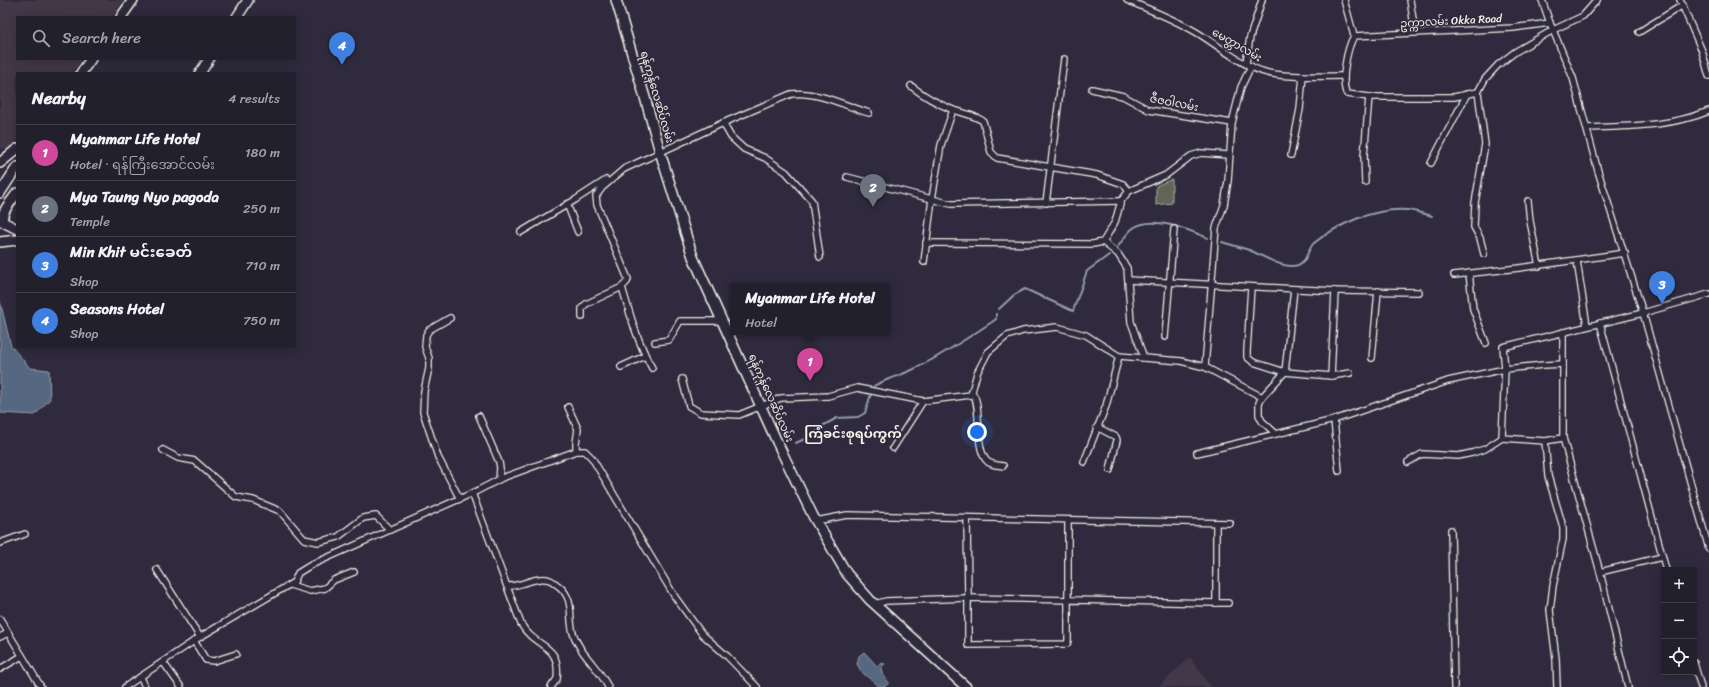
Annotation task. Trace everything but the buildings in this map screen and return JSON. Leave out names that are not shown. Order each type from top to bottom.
[{"type":"main road","points":[[122,16],[133,0]]},
{"type":"main road","points":[[238,16],[248,0]]},
{"type":"main road","name":"ရန်ကုန်လေဆိပ်လမ်း","points":[[616,0],[660,152],[693,257],[816,521],[847,574],[875,604],[966,687]]},
{"type":"main road","points":[[82,72],[90,60]]},
{"type":"main road","points":[[201,72],[209,60]]},
{"type":"main road","points":[[0,163],[16,150]]},
{"type":"main road","points":[[0,192],[16,168]]},
{"type":"main road","points":[[16,194],[2,217],[4,222],[16,228]]},
{"type":"main road","points":[[0,242],[16,240]]},
{"type":"street","name":"မေတ္တာလမ်း","points":[[1127,0],[1158,13],[1195,32],[1249,65],[1268,73],[1303,76],[1344,76]]},
{"type":"street","points":[[1205,367],[1213,284],[1216,228],[1224,205],[1228,181],[1228,155],[1232,123],[1241,87],[1249,65],[1250,38],[1262,0]]},
{"type":"street","points":[[1344,0],[1354,36],[1350,42],[1344,76],[1344,90],[1347,94],[1369,97],[1454,97],[1478,92]]},
{"type":"street","points":[[1410,0],[1415,32]]},
{"type":"street","points":[[1542,0],[1573,78],[1598,171],[1643,313],[1709,549]]},
{"type":"street","points":[[1484,254],[1480,238],[1474,227],[1475,203],[1485,144],[1478,92],[1485,79],[1498,65],[1515,52],[1553,30],[1583,16],[1597,0]]},
{"type":"street","points":[[1639,32],[1682,3],[1702,51],[1709,76]]},
{"type":"street","name":"ဥက္ကာလမ်း Okka Road","points":[[1354,36],[1513,28],[1550,23]]},
{"type":"street","points":[[1046,203],[1064,59]]},
{"type":"street","points":[[1291,155],[1300,109],[1303,76]]},
{"type":"street","points":[[911,86],[930,100],[983,121],[991,152],[997,158],[1098,175],[1123,184],[1129,191]]},
{"type":"street","name":"ဇီဇဝါလမ်း","points":[[1092,89],[1123,96],[1149,110],[1232,123]]},
{"type":"street","points":[[582,317],[581,310],[586,304],[622,287],[628,279],[597,205],[596,196],[615,175],[624,169],[723,123],[791,94],[801,92],[869,113]]},
{"type":"street","points":[[1431,163],[1467,94]]},
{"type":"street","points":[[1365,182],[1364,156],[1369,97]]},
{"type":"street","points":[[924,262],[941,145],[953,110]]},
{"type":"street","points":[[1587,128],[1670,123],[1692,118],[1709,111]]},
{"type":"street","points":[[723,123],[731,137],[744,149],[765,158],[786,172],[812,201],[820,257]]},
{"type":"street","points":[[926,243],[1093,244],[1103,242],[1116,222],[1121,201],[1129,191],[1166,175],[1191,156],[1200,153],[1228,155]]},
{"type":"street","points":[[521,232],[611,176],[615,175]]},
{"type":"street","points":[[847,178],[951,204],[1121,201]]},
{"type":"street","points":[[1528,201],[1530,221],[1539,266]]},
{"type":"street","points":[[567,204],[578,232]]},
{"type":"street","points":[[1165,337],[1174,229]]},
{"type":"street","points":[[1103,242],[1118,254],[1127,268],[1131,322],[1144,358]]},
{"type":"street","points":[[1454,275],[1539,266],[1625,253]]},
{"type":"street","points":[[1577,260],[1587,326]]},
{"type":"street","points":[[1469,273],[1473,309],[1486,343]]},
{"type":"street","points":[[1128,280],[1335,291],[1419,292]]},
{"type":"street","points":[[622,287],[631,319],[645,356],[652,368]]},
{"type":"street","points":[[1251,287],[1247,357],[1254,362],[1285,372],[1331,376],[1350,373]]},
{"type":"street","points":[[1274,433],[1262,421],[1259,415],[1259,403],[1262,397],[1285,372],[1294,289]]},
{"type":"street","points":[[1331,376],[1335,291]]},
{"type":"street","points":[[1372,358],[1378,291]]},
{"type":"street","points":[[1502,438],[1505,369],[1503,347],[1643,313],[1709,294]]},
{"type":"street","points":[[450,318],[429,330],[426,335],[425,347],[429,358],[429,368],[424,391],[423,412],[438,457],[460,499]]},
{"type":"street","points":[[655,342],[669,340],[680,321],[723,321]]},
{"type":"street","points":[[1600,323],[1665,567]]},
{"type":"street","points":[[1003,466],[992,464],[985,458],[979,435],[976,399],[972,393],[977,373],[988,352],[1007,336],[1023,331],[1057,327],[1086,335],[1119,356],[1182,361],[1205,367],[1262,397]]},
{"type":"street","points":[[1563,332],[1563,438],[1600,572],[1628,687]]},
{"type":"street","points":[[621,367],[645,356]]},
{"type":"street","points":[[1084,462],[1106,406],[1119,356]]},
{"type":"street","points":[[1197,454],[1274,433],[1334,420],[1448,380],[1505,369],[1544,364],[1563,364]]},
{"type":"street","points":[[682,379],[689,406],[701,413],[739,415],[781,398],[828,396],[857,388],[923,401],[971,395],[972,393]]},
{"type":"street","points":[[893,448],[923,401]]},
{"type":"street","points":[[568,407],[578,429],[576,451]]},
{"type":"street","points":[[479,416],[499,462],[500,479]]},
{"type":"street","points":[[1334,420],[1339,471]]},
{"type":"street","points":[[1097,427],[1116,437],[1117,440],[1110,470]]},
{"type":"street","points":[[1408,462],[1422,454],[1458,456],[1472,454],[1485,449],[1502,438],[1545,440],[1563,438]]},
{"type":"street","points":[[1545,440],[1548,476],[1563,527],[1563,539],[1553,586],[1550,610],[1556,659],[1557,687]]},
{"type":"street","points":[[163,450],[178,458],[195,461],[236,497],[253,500],[280,511],[304,539],[318,542],[338,538],[363,518],[376,516],[390,530]]},
{"type":"street","points":[[125,687],[200,637],[290,585],[294,582],[298,573],[311,565],[460,499],[500,479],[576,451],[585,451],[592,458],[675,597],[702,634],[727,656],[757,687]]},
{"type":"street","points":[[472,493],[508,586],[514,608],[524,630],[528,635],[553,652],[555,656],[557,679],[551,687]]},
{"type":"street","points":[[816,521],[847,515],[1230,523]]},
{"type":"street","points":[[967,518],[968,645],[1067,644],[1068,520]]},
{"type":"street","points":[[1216,523],[1216,603]]},
{"type":"street","points":[[1451,530],[1454,687]]},
{"type":"street","points":[[0,543],[25,534]]},
{"type":"street","points":[[1600,572],[1662,557]]},
{"type":"street","points":[[157,570],[200,637]]},
{"type":"street","points":[[290,585],[310,591],[325,588],[334,580],[354,572]]},
{"type":"street","points":[[508,586],[514,586],[540,579],[550,580],[563,590],[569,599],[573,632],[577,644],[583,654],[600,673],[608,687]]},
{"type":"street","points":[[875,604],[886,601],[968,598],[1228,603]]},
{"type":"street","points":[[0,620],[41,687]]},
{"type":"street","points":[[0,637],[8,633]]},
{"type":"street","points":[[194,641],[206,660],[214,661],[236,654]]},
{"type":"street","points":[[0,669],[22,656]]},
{"type":"street","points":[[163,662],[181,687]]},
{"type":"street","points":[[1697,673],[1701,687]]},
{"type":"street","points":[[141,677],[145,687]]},
{"type":"shaded area","points":[[0,0],[124,0],[113,16],[16,16],[16,60],[81,60],[73,72],[16,72],[16,141],[8,149],[0,148]]},
{"type":"shaded area","points":[[1190,657],[1211,687],[1158,687]]},
{"type":"green space","points":[[1172,179],[1172,203],[1156,205],[1156,186]]},
{"type":"water","points":[[0,301],[11,346],[30,368],[49,370],[50,399],[35,415],[0,413]]},
{"type":"water","points":[[864,652],[877,666],[881,663],[885,664],[882,666],[881,671],[889,683],[884,687],[879,687],[874,681],[862,673],[857,664],[859,656]]},
{"type":"waterway","points":[[1222,242],[1249,250],[1280,264],[1292,266],[1298,265],[1304,261],[1314,243],[1334,229],[1358,218],[1383,211],[1396,210],[1411,210],[1432,216]]},
{"type":"waterway","points":[[1116,249],[1132,229],[1140,225],[1150,223],[1170,225],[1208,238]]},
{"type":"waterway","points":[[999,309],[1014,295],[1025,289],[1073,311],[1087,271],[1109,255]]},
{"type":"waterway","points":[[874,386],[912,370],[943,354],[996,319],[996,314]]},
{"type":"waterway","points":[[796,443],[811,436],[824,425],[837,418],[858,417],[865,413],[871,394]]},
{"type":"place","name":"Seasons Hotel","points":[[342,65]]},
{"type":"place","name":"Mya Taung Nyo pagoda","points":[[873,207]]},
{"type":"place","name":"Min Khit မင်းခေတ်","points":[[1662,304]]},
{"type":"place","name":"Myanmar Life Hotel","points":[[810,381]]},
{"type":"district","name":"ကြံခင်းစုရပ်ကွက်","points":[[853,433]]}]
